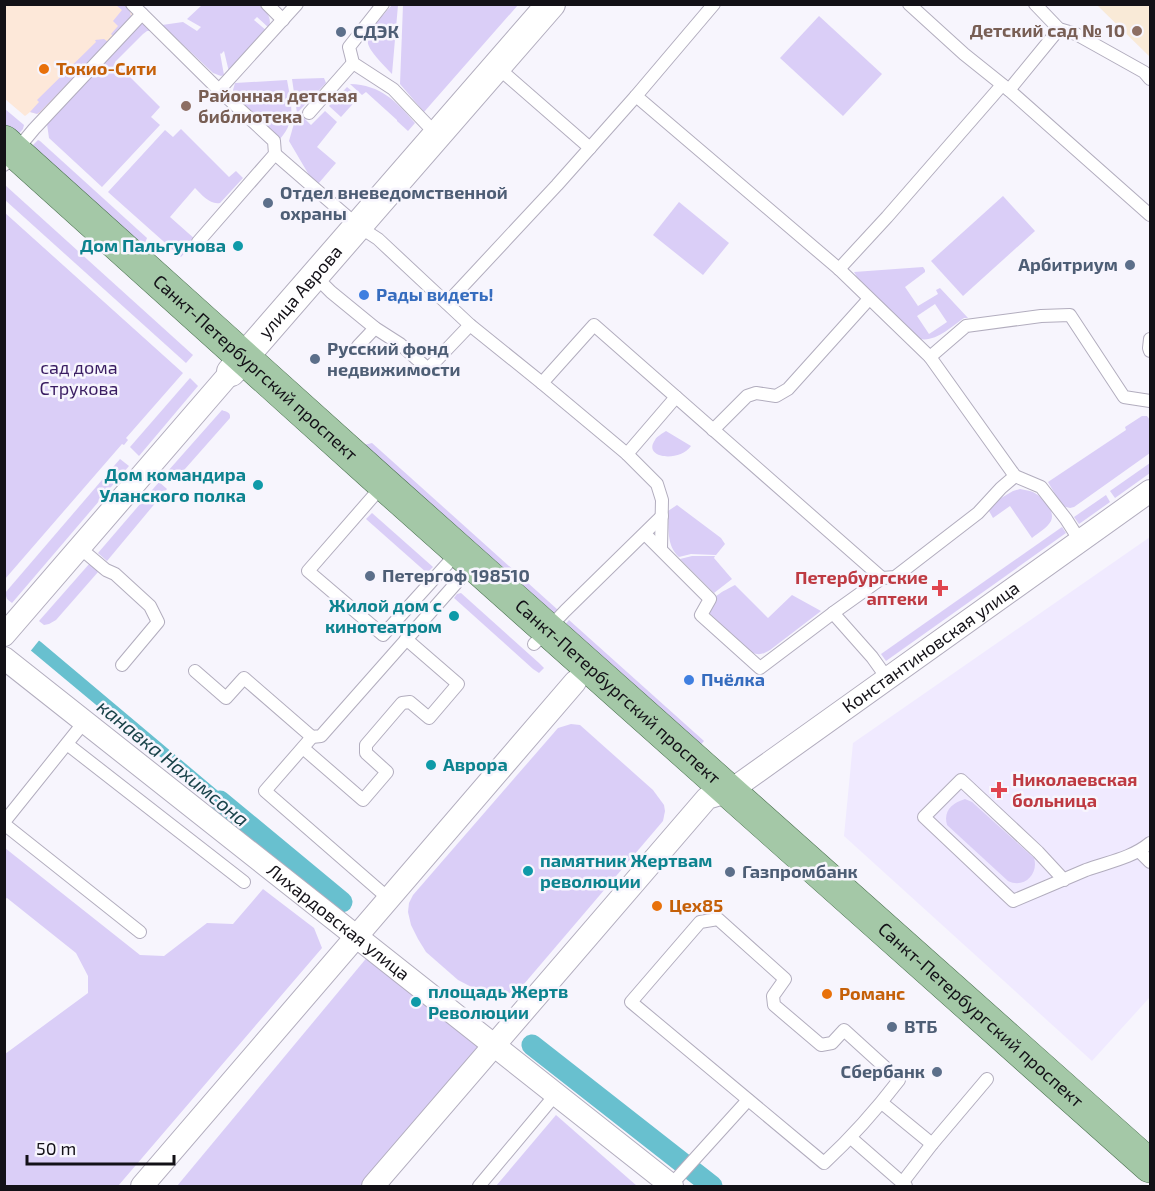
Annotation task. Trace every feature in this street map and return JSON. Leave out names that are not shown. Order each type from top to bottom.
[{"type":"main road","name":"Санкт-Петербургский проспект","points":[[7,156],[718,795],[1143,1186]]},
{"type":"main road","name":"Санкт-Петербургский проспект","points":[[718,795],[1150,1166]]},
{"type":"street","name":"улица Аврова","points":[[4,635],[551,4]]},
{"type":"street","name":"Константиновская улица","points":[[718,795],[888,678],[1150,490]]},
{"type":"street","name":"Лихардовская улица","points":[[4,658],[556,1094],[674,1183]]},
{"type":"street","points":[[142,1186],[582,674]]},
{"type":"street","points":[[383,1183],[495,1045],[718,795]]},
{"type":"lane","points":[[132,4],[274,141],[274,154],[198,242]]},
{"type":"lane","points":[[267,4],[283,20]]},
{"type":"lane","points":[[219,90],[297,4]]},
{"type":"lane","points":[[383,4],[349,47],[353,63],[393,89],[437,135]]},
{"type":"lane","points":[[447,303],[590,148],[714,4]]},
{"type":"lane","points":[[909,4],[1150,214]]},
{"type":"lane","points":[[1035,4],[1059,29],[1076,34],[1144,72],[1150,79]]},
{"type":"lane","points":[[7,156],[142,14]]},
{"type":"lane","points":[[839,269],[1059,29]]},
{"type":"lane","points":[[309,113],[353,63]]},
{"type":"lane","points":[[497,67],[590,148]]},
{"type":"lane","points":[[636,96],[839,269],[930,357],[1015,476],[1041,487],[1080,541]]},
{"type":"lane","points":[[274,154],[358,226],[378,239],[470,325],[627,454],[657,484],[662,500],[661,548]]},
{"type":"lane","points":[[315,276],[331,292],[375,328],[400,344],[428,369],[470,325]]},
{"type":"lane","points":[[713,430],[747,396],[756,393],[776,396],[788,389],[869,299]]},
{"type":"lane","points":[[930,357],[966,326],[1041,316],[1070,315],[1124,397],[1150,401]]},
{"type":"lane","points":[[542,383],[594,325],[882,578]]},
{"type":"lane","points":[[358,346],[375,328]]},
{"type":"lane","points":[[1150,339],[1150,351]]},
{"type":"lane","points":[[627,454],[676,397]]},
{"type":"lane","points":[[645,534],[710,599],[701,615],[760,668],[882,578],[895,577],[978,513],[1015,476]]},
{"type":"lane","points":[[378,491],[308,571],[383,635],[460,564]]},
{"type":"lane","points":[[541,637],[662,516]]},
{"type":"lane","points":[[80,548],[106,570],[115,574],[150,606],[158,622],[122,665]]},
{"type":"lane","points":[[388,898],[265,791],[312,737],[321,736],[406,639],[460,564]]},
{"type":"lane","points":[[833,613],[888,678]]},
{"type":"lane","points":[[303,748],[363,800],[387,772],[366,753],[366,745],[402,702],[410,702],[429,718],[458,684],[406,639]]},
{"type":"lane","points":[[195,671],[226,698],[244,678],[312,737]]},
{"type":"lane","points":[[85,721],[4,823],[140,932]]},
{"type":"lane","points":[[68,744],[244,882]]},
{"type":"lane","points":[[1064,880],[1038,852],[961,780],[924,817],[1013,901],[1140,852],[1150,843]]},
{"type":"lane","points":[[1140,852],[1150,862]]},
{"type":"lane","points":[[718,920],[785,979],[772,996],[774,1005],[821,1045],[832,1043],[844,1030],[899,1080],[882,1102],[851,1138],[824,1163],[631,1002],[700,922],[718,920]]},
{"type":"lane","points":[[851,1138],[904,1185],[932,1144],[987,1079]]},
{"type":"lane","points":[[479,1186],[556,1094]]},
{"type":"lane","points":[[674,1183],[748,1100]]},
{"type":"lane","points":[[882,1102],[932,1144]]},
{"type":"shaded area","points":[[5,5],[140,5],[149,14],[50,117],[30,112],[25,116],[5,99]]},
{"type":"shaded area","name":"Детский сад № 10","points":[[1097,5],[1150,5],[1150,57]]},
{"type":"shaded area","name":"Николаевская больница","points":[[1150,537],[1150,997],[1092,1061],[844,836],[853,743]]},
{"type":"green space","points":[[403,4],[518,5],[424,112],[400,84]]},
{"type":"green space","points":[[116,5],[124,5],[130,11],[131,17],[114,37],[111,34],[118,26],[113,21],[122,10]]},
{"type":"green space","points":[[202,5],[259,5],[269,18],[269,28],[257,17],[254,20],[267,31],[229,72],[224,51],[220,53],[224,75],[221,76],[213,73],[162,25],[183,22],[197,31],[201,27],[187,19]]},
{"type":"green space","points":[[392,5],[398,5],[392,74],[374,54],[368,40],[369,33]]},
{"type":"green space","points":[[819,16],[882,74],[843,116],[780,58]]},
{"type":"green space","points":[[139,25],[148,26],[150,31],[143,34],[115,62],[160,107],[151,117],[160,125],[102,187],[49,138],[47,124],[50,117]]},
{"type":"green space","points":[[104,39],[108,42],[40,112],[37,114],[30,112],[39,102],[37,100],[96,42],[95,40]]},
{"type":"green space","points":[[324,78],[326,83],[298,112],[311,125],[325,111],[337,122],[317,147],[336,163],[318,184],[309,175],[289,141],[297,113],[292,79]]},
{"type":"green space","points":[[287,80],[291,118],[280,139],[235,97],[233,90],[235,83]]},
{"type":"green space","points":[[350,84],[371,87],[379,91],[401,108],[415,123],[408,131],[366,92],[362,95]]},
{"type":"green space","points":[[347,87],[359,97],[341,117],[329,106]]},
{"type":"green space","points":[[5,109],[24,125],[17,136],[5,128]]},
{"type":"green space","points":[[181,129],[229,177],[236,171],[243,178],[220,203],[210,201],[195,188],[170,217],[196,240],[181,257],[108,192],[165,130],[173,137]]},
{"type":"green space","points":[[38,140],[147,238],[145,243],[139,248],[31,147]]},
{"type":"green space","points":[[5,185],[193,355],[186,363],[5,200]]},
{"type":"green space","points":[[1003,196],[1035,231],[963,296],[931,261]]},
{"type":"green space","points":[[679,202],[729,243],[703,275],[653,235]]},
{"type":"green space","name":"сад дома Струкова","points":[[4,212],[183,373],[126,438],[128,440],[124,445],[122,444],[5,579]]},
{"type":"green space","points":[[923,267],[925,272],[905,287],[918,306],[938,294],[936,290],[940,288],[968,318],[964,318],[938,336],[920,339],[860,282],[854,272]],"holes":[[[935,304],[947,322],[929,334],[917,316]]]},
{"type":"green space","points":[[190,378],[198,386],[139,456],[130,447]]},
{"type":"green space","points":[[222,410],[229,413],[230,418],[177,478],[168,471]]},
{"type":"green space","points":[[1142,416],[1147,416],[1150,420],[1150,453],[1074,507],[1062,506],[1048,482],[1126,430],[1125,427]]},
{"type":"green space","points":[[666,431],[691,446],[678,455],[671,456],[664,456],[653,451],[652,446],[655,440]]},
{"type":"green space","points":[[372,443],[558,610],[554,616],[360,446]]},
{"type":"green space","points":[[120,459],[129,466],[12,603],[7,599],[5,593]]},
{"type":"green space","points":[[1150,463],[1150,473],[1115,498],[1110,491]]},
{"type":"green space","points":[[159,482],[167,489],[107,561],[98,553]]},
{"type":"green space","points":[[1020,489],[1039,495],[1051,512],[1052,517],[1049,524],[1032,538],[1010,506],[993,518],[989,511],[991,504]]},
{"type":"green space","points":[[1106,495],[1110,502],[1079,524],[1074,517]]},
{"type":"green space","points":[[677,505],[721,538],[725,544],[716,555],[691,554],[679,557],[675,552],[669,536],[668,511]]},
{"type":"green space","points":[[372,513],[433,567],[427,573],[366,519]]},
{"type":"green space","points":[[1062,527],[1066,533],[886,661],[881,654]]},
{"type":"green space","points":[[692,556],[715,556],[714,558],[732,579],[714,593],[680,559]]},
{"type":"green space","points":[[90,563],[98,572],[56,620],[44,625],[39,621]]},
{"type":"green space","points":[[735,585],[768,618],[792,595],[821,611],[770,650],[761,654],[754,653],[707,611],[714,598]]},
{"type":"green space","points":[[461,593],[544,668],[539,673],[533,669],[454,598]]},
{"type":"green space","points":[[569,620],[704,741],[697,749],[563,627]]},
{"type":"green space","points":[[571,724],[580,725],[653,790],[664,805],[663,821],[524,984],[508,994],[483,993],[458,980],[426,952],[411,925],[408,912],[409,903],[413,895],[558,728]]},
{"type":"green space","points":[[965,799],[972,802],[1034,858],[1034,869],[1029,878],[1020,883],[1008,881],[947,825],[946,816],[950,808]]},
{"type":"green space","points":[[5,848],[140,955],[164,956],[207,923],[233,924],[263,889],[314,928],[322,948],[118,1186],[5,1186],[5,1054],[88,993],[88,976],[76,953],[7,898],[5,899]]},
{"type":"green space","points":[[369,955],[482,1047],[363,1186],[177,1186]]},
{"type":"green space","points":[[556,1115],[637,1186],[496,1186]]},
{"type":"water","points":[[4,615],[41,642],[249,817],[241,820],[149,748],[127,726],[113,719],[5,629]]},
{"type":"pier","points":[[5,612],[41,638],[29,653],[4,633]]},
{"type":"waterway","name":"канавка Нахимсона","points":[[220,801],[342,902]]},
{"type":"waterway","name":"канавка Нахимсона","points":[[532,1045],[712,1186]]},
{"type":"place","name":"Детский сад № 10","points":[[1137,31]]},
{"type":"place","name":"СДЭК","points":[[341,32]]},
{"type":"place","name":"Токио-Сити","points":[[44,69]]},
{"type":"place","name":"Районная детская библиотека","points":[[186,106]]},
{"type":"place","name":"Отдел вневедомственной охраны","points":[[268,203]]},
{"type":"place","name":"Дом Пальгунова","points":[[238,246]]},
{"type":"place","name":"Арбитриум","points":[[1130,265]]},
{"type":"place","name":"Рады видеть!","points":[[364,295]]},
{"type":"place","name":"Русский фонд недвижимости","points":[[315,359]]},
{"type":"place","name":"Дом командира Уланского полка","points":[[258,485]]},
{"type":"place","name":"Петергоф 198510","points":[[370,576]]},
{"type":"place","name":"Петербургские аптеки","points":[[940,588]]},
{"type":"place","name":"Жилой дом с кинотеатром","points":[[454,616]]},
{"type":"place","name":"Пчёлка","points":[[689,680]]},
{"type":"place","name":"Аврора","points":[[431,765]]},
{"type":"place","name":"Николаевская больница","points":[[999,790]]},
{"type":"place","name":"памятник Жертвам революции","points":[[528,871]]},
{"type":"place","name":"Газпромбанк","points":[[730,872]]},
{"type":"place","name":"Цех85","points":[[657,906]]},
{"type":"place","name":"Романс","points":[[827,994]]},
{"type":"place","name":"площадь Жертв Революции","points":[[416,1002]]},
{"type":"place","name":"ВТБ","points":[[892,1027]]},
{"type":"place","name":"Сбербанк","points":[[937,1072]]}]
